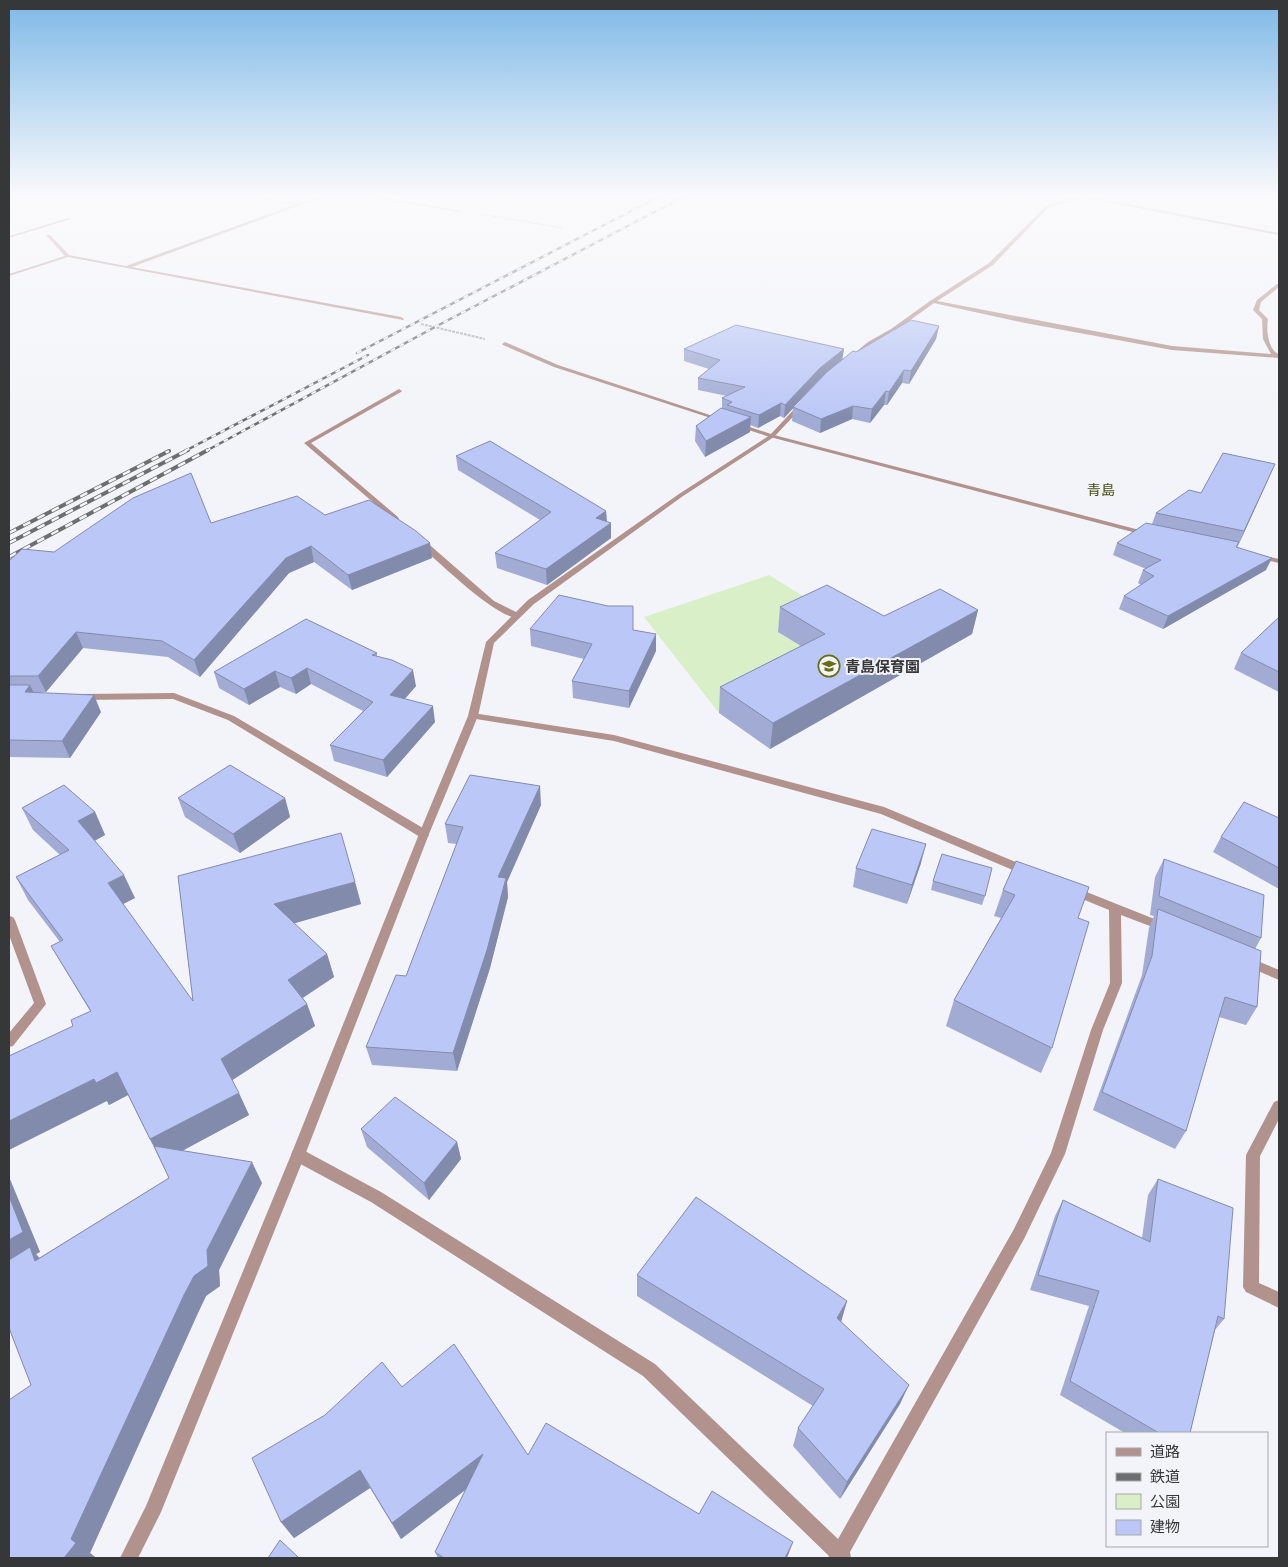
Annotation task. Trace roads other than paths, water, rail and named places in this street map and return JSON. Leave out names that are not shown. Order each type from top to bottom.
[{"type":"street","points":[[9,275],[24,270]]},
{"type":"street","points":[[143,270],[401,318]]},
{"type":"street","points":[[848,362],[870,342],[893,330],[981,270]]},
{"type":"street","points":[[1277,356],[1271,351],[1262,328],[1265,319],[1256,310],[1259,301],[1279,285]]},
{"type":"street","points":[[932,302],[1172,348],[1277,356]]},
{"type":"street","points":[[506,344],[556,366],[725,421]]},
{"type":"street","points":[[399,391],[308,443],[403,526]]},
{"type":"street","points":[[129,1558],[152,1512],[298,1155],[424,834],[473,716],[490,642],[531,602],[681,495],[772,436],[810,396]]},
{"type":"street","points":[[735,424],[772,436],[1087,519],[1158,535]]},
{"type":"street","points":[[418,539],[491,603],[517,616]]},
{"type":"street","points":[[1246,554],[1279,561]]},
{"type":"street","points":[[67,697],[174,696],[231,718],[424,834]]},
{"type":"street","points":[[473,716],[614,738],[884,812],[1041,877]]},
{"type":"street","points":[[1068,888],[1169,930]]},
{"type":"street","points":[[298,1155],[376,1197],[649,1370],[840,1556],[1019,1234],[1058,1154],[1097,1030],[1116,983],[1114,908]]},
{"type":"street","points":[[9,920],[40,1004],[9,1042]]},
{"type":"street","points":[[1234,956],[1279,975]]},
{"type":"street","points":[[1279,1106],[1253,1155],[1251,1287],[1279,1300]]},
{"type":"railway","points":[[357,353],[517,270]]},
{"type":"railway","points":[[206,451],[543,270]]},
{"type":"railway","points":[[185,451],[368,355]]},
{"type":"railway","points":[[9,543],[188,450]]},
{"type":"railway","points":[[9,557],[208,450]]},
{"type":"railway","points":[[9,533],[169,451]]},
{"type":"place","name":"青島保育園","points":[[829,666]]},
{"type":"district","name":"青島","points":[[1101,490]]}]
